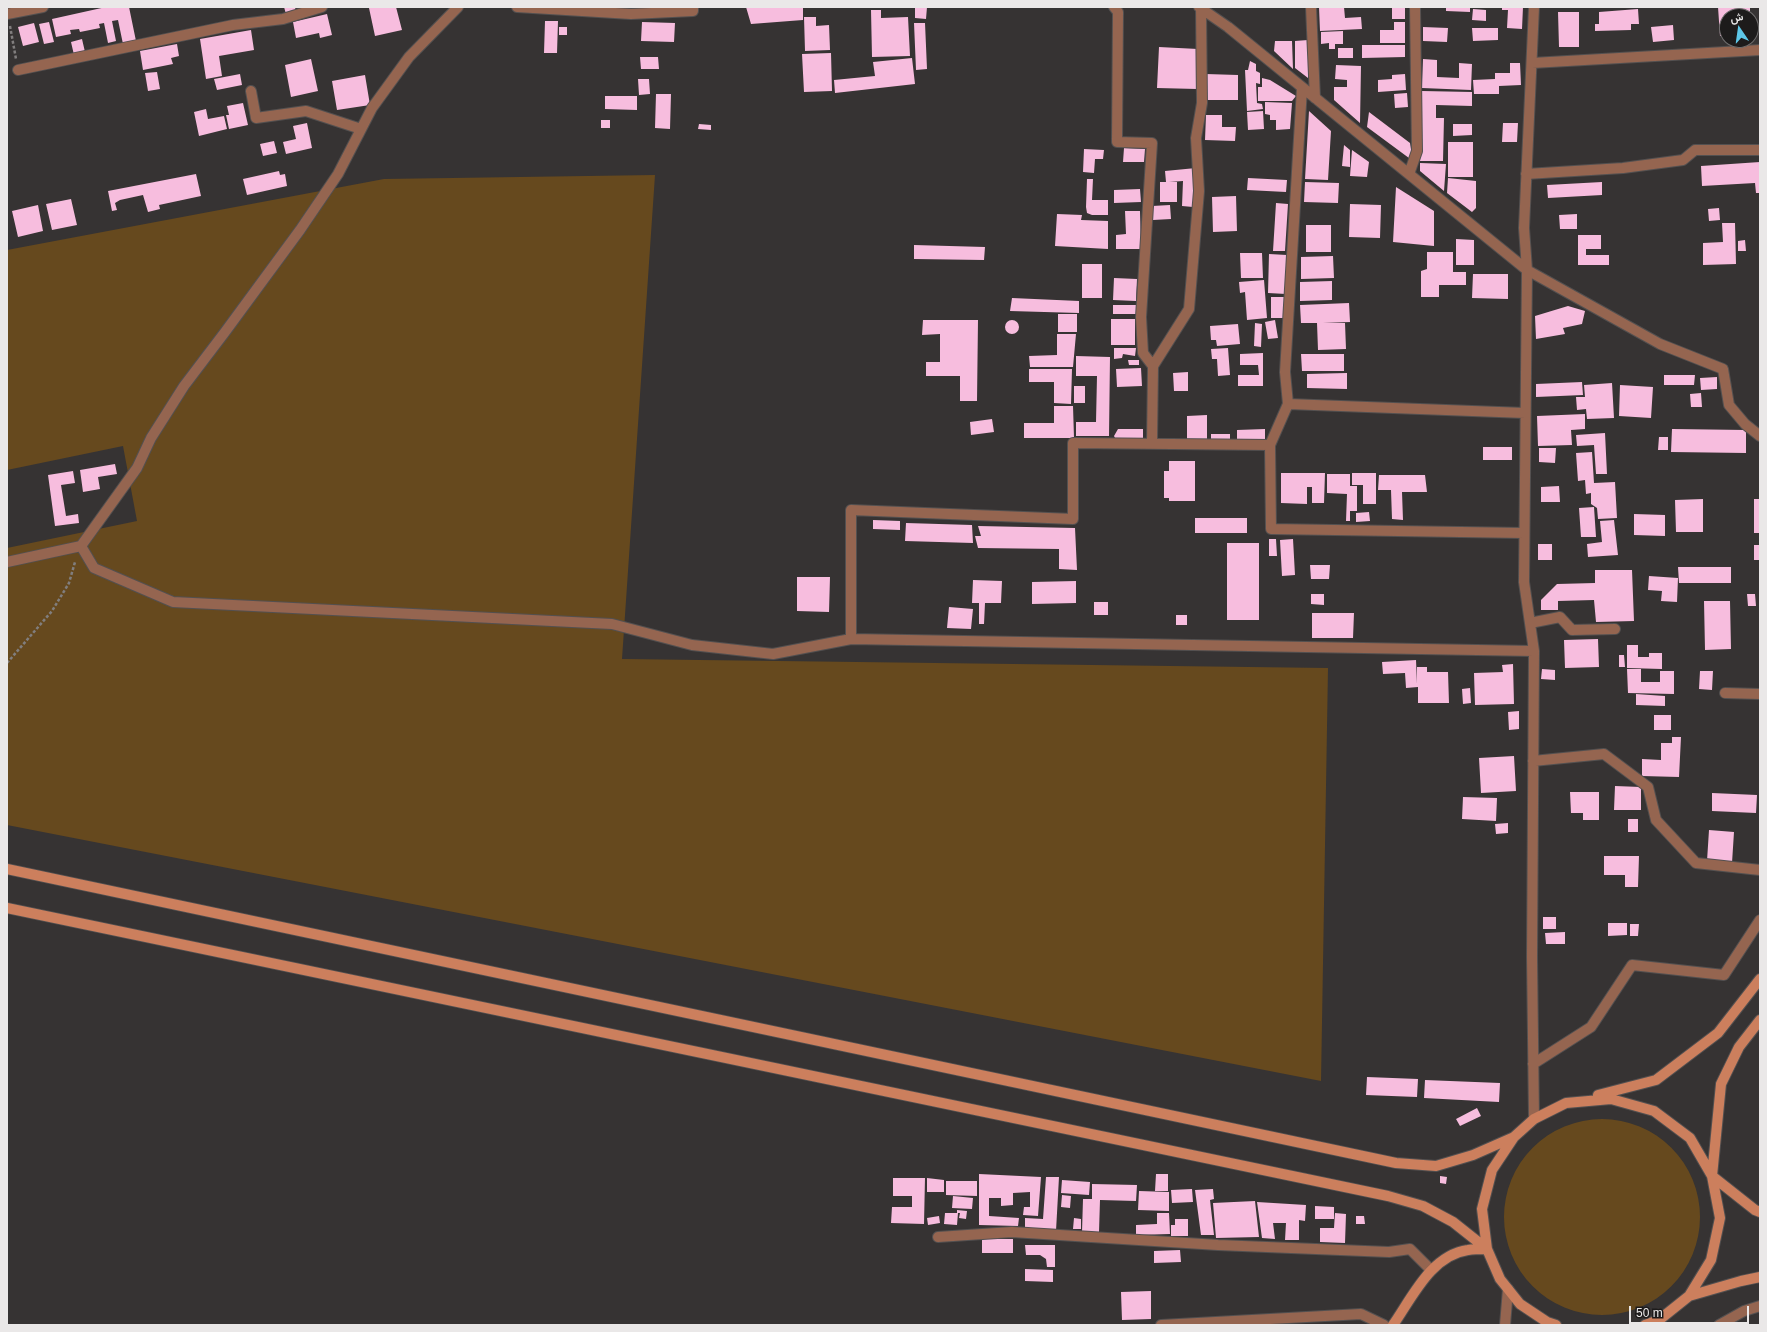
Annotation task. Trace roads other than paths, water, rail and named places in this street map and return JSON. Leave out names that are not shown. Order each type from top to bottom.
[{"type":"main road","points":[[7,869],[1396,1163],[1436,1166],[1473,1156],[1514,1136],[1534,1119],[1566,1104],[1656,1080],[1718,1033],[1760,979]]},
{"type":"main road","points":[[7,908],[1388,1196],[1423,1206],[1435,1212],[1453,1222],[1486,1249]]},
{"type":"main road","points":[[1645,1325],[1659,1320],[1689,1296],[1711,1260],[1720,1218],[1712,1176],[1721,1084],[1739,1047],[1760,1020]]},
{"type":"main road","points":[[1566,1104],[1611,1099],[1654,1111],[1690,1138],[1712,1176],[1755,1210],[1760,1212]]},
{"type":"main road","points":[[1514,1136],[1492,1170],[1485,1196],[1482,1210],[1486,1249],[1500,1279],[1520,1304],[1547,1322],[1556,1325]]},
{"type":"main road","points":[[1393,1325],[1431,1270],[1447,1257],[1467,1250],[1486,1249]]},
{"type":"main road","points":[[1689,1296],[1741,1281],[1760,1278]]},
{"type":"street","points":[[8,14],[43,7]]},
{"type":"street","points":[[18,70],[233,25],[283,19],[322,7]]},
{"type":"street","points":[[7,562],[81,546],[137,468],[151,438],[184,386],[300,230],[334,180],[372,108],[409,57],[458,7]]},
{"type":"street","points":[[517,7],[631,14],[692,11],[693,7]]},
{"type":"street","points":[[1114,7],[1118,12],[1117,142],[1152,143],[1141,317],[1143,353],[1153,366]]},
{"type":"street","points":[[1152,444],[1153,366],[1189,309],[1199,191],[1196,138],[1202,103],[1200,7]]},
{"type":"street","points":[[1200,7],[1228,27],[1527,270],[1660,344],[1722,369],[1729,405],[1745,424],[1760,436]]},
{"type":"street","points":[[1311,7],[1315,98]]},
{"type":"street","points":[[1409,174],[1417,151],[1415,7]]},
{"type":"street","points":[[1534,7],[1524,228],[1527,270],[1524,582],[1534,651],[1532,957],[1534,1119]]},
{"type":"street","points":[[1532,63],[1760,50]]},
{"type":"street","points":[[1302,88],[1285,372],[1288,404],[1270,445],[1271,528],[1524,533]]},
{"type":"street","points":[[251,92],[256,118],[306,111],[361,129]]},
{"type":"street","points":[[1526,174],[1623,168],[1683,160],[1695,150],[1760,150]]},
{"type":"street","points":[[1288,404],[1525,413]]},
{"type":"street","points":[[851,639],[851,510],[1073,519],[1073,444],[1270,445]]},
{"type":"street","points":[[81,546],[94,568],[172,602],[612,624],[692,645],[773,654],[851,639],[1534,651]]},
{"type":"street","points":[[1530,623],[1560,617],[1572,630],[1615,629]]},
{"type":"street","points":[[1725,693],[1760,694]]},
{"type":"street","points":[[1533,761],[1604,754],[1648,787],[1656,820],[1696,863],[1760,870]]},
{"type":"street","points":[[1533,1064],[1591,1027],[1632,965],[1724,975],[1760,920]]},
{"type":"street","points":[[938,1237],[1012,1232],[1233,1246],[1389,1252],[1410,1249],[1431,1270]]},
{"type":"street","points":[[1505,1325],[1508,1289]]},
{"type":"street","points":[[1719,1325],[1744,1311],[1760,1306]]},
{"type":"street","points":[[1161,1325],[1361,1314],[1384,1325]]}]
